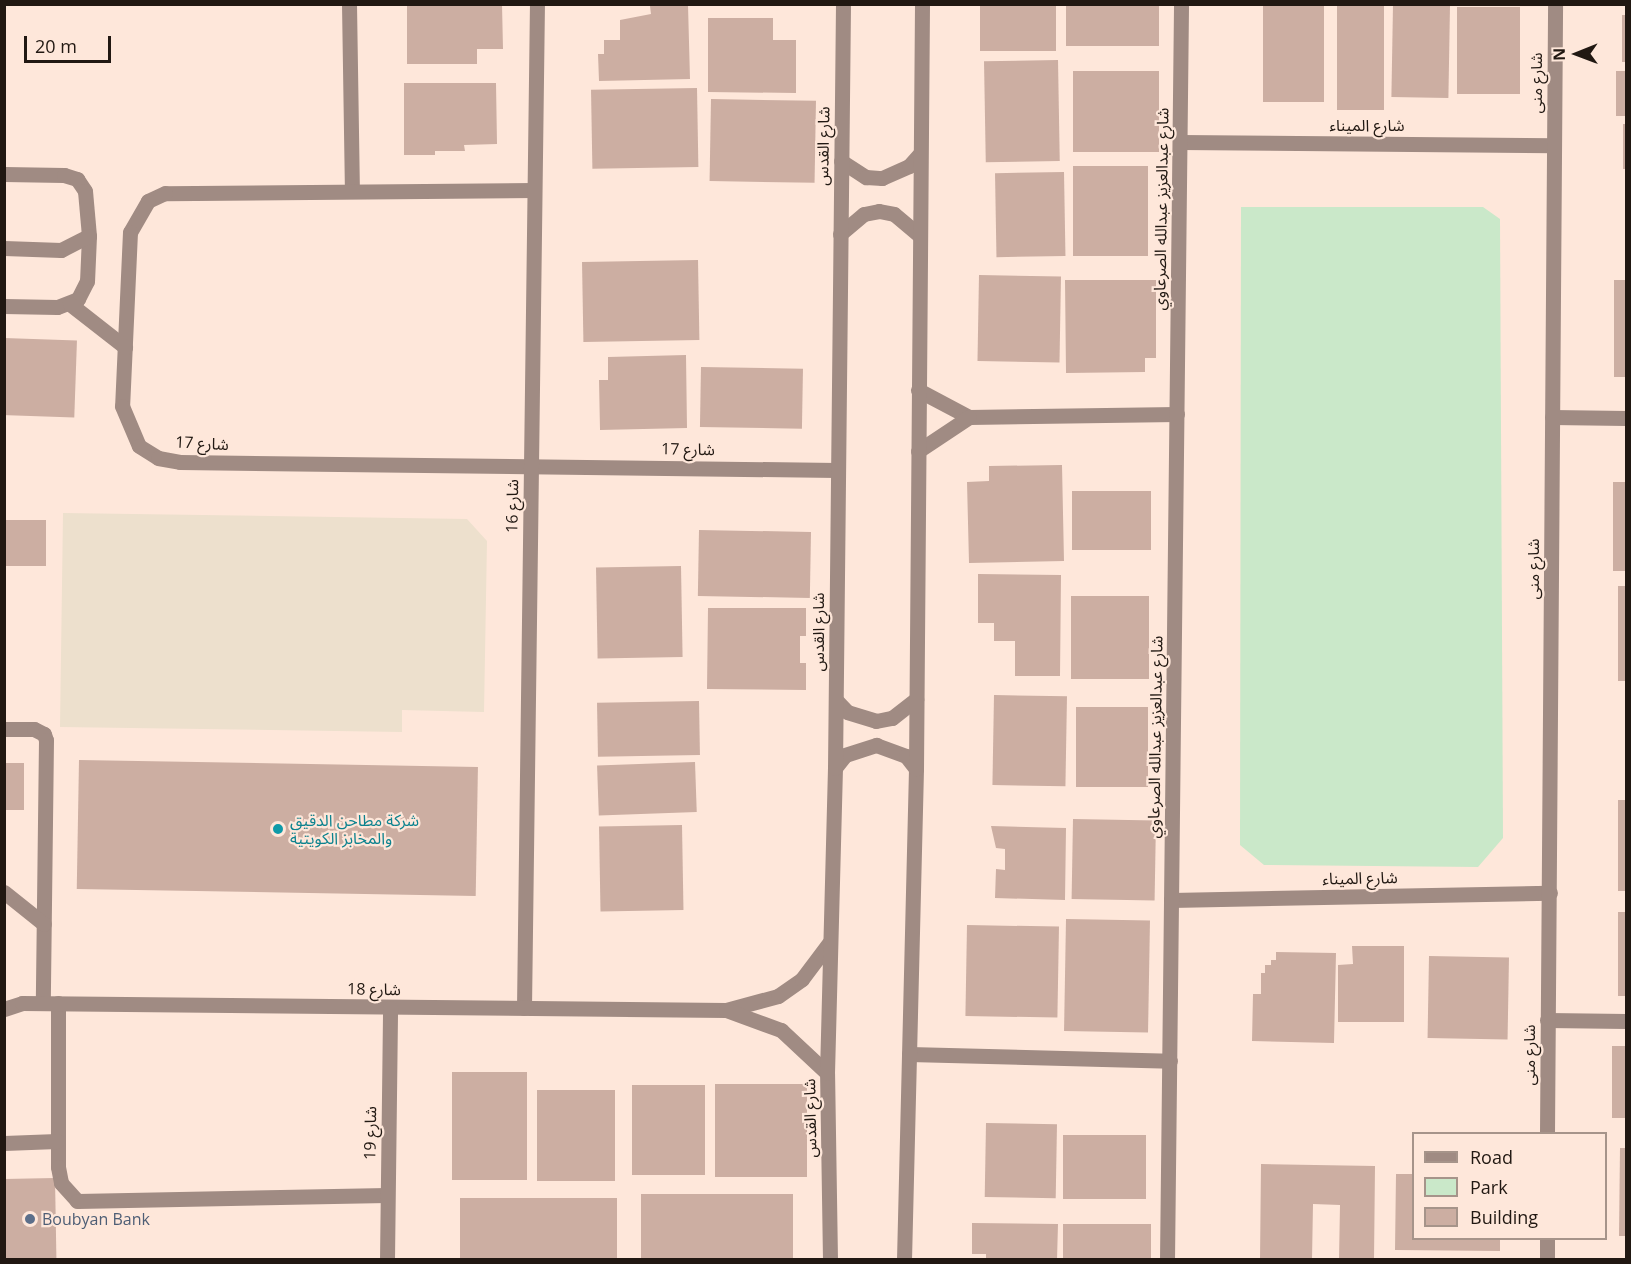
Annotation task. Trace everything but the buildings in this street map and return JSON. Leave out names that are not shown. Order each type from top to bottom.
[{"type":"street","points":[[349,4],[352,191]]},
{"type":"street","name":"شارع 16","points":[[524,1008],[537,4]]},
{"type":"street","name":"شارع القدس","points":[[831,1258],[827,1073],[835,768],[843,4]]},
{"type":"street","points":[[902,1257],[916,769],[918,234],[922,4]]},
{"type":"street","name":"شارع عبدالعزيز عبدالله الصرعاوي","points":[[1167,1260],[1181,4]]},
{"type":"street","name":"شارع منى","points":[[1547,1132],[1555,4]]},
{"type":"street","name":"شارع الميناء","points":[[1180,142],[1554,145]]},
{"type":"street","points":[[841,161],[866,177],[882,178],[909,166],[919,155]]},
{"type":"street","points":[[4,174],[63,175],[77,179],[85,191],[89,236],[87,281],[83,294],[70,304],[4,306]]},
{"type":"street","name":"شارع 17","points":[[534,190],[165,193],[148,201],[130,232],[124,347],[122,406],[128,425],[139,446],[158,458],[180,462],[530,464],[837,470]]},
{"type":"street","points":[[840,234],[864,214],[879,211],[894,213],[918,234]]},
{"type":"street","points":[[4,248],[60,249],[89,236]]},
{"type":"street","points":[[70,304],[124,347]]},
{"type":"street","points":[[918,390],[969,417],[1177,414]]},
{"type":"street","points":[[918,451],[969,417]]},
{"type":"street","points":[[1552,417],[1626,418]]},
{"type":"street","points":[[836,700],[847,711],[876,721],[892,718],[916,699]]},
{"type":"street","points":[[4,729],[34,729],[44,734],[46,740],[44,924],[61,1183],[77,1201],[387,1195]]},
{"type":"street","points":[[835,768],[845,755],[876,745],[906,756],[916,769]]},
{"type":"street","points":[[4,892],[44,924]]},
{"type":"street","name":"شارع الميناء","points":[[1171,900],[1550,893]]},
{"type":"street","name":"شارع 18","points":[[4,1009],[22,1003],[50,1003],[726,1010],[778,996],[802,979],[830,943]]},
{"type":"street","name":"شارع 18","points":[[4,995],[22,1003]]},
{"type":"street","name":"شارع 19","points":[[387,1260],[390,1008]]},
{"type":"street","name":"شارع 18","points":[[726,1010],[781,1030],[827,1073]]},
{"type":"street","points":[[1547,1020],[1626,1021]]},
{"type":"street","points":[[909,1054],[1170,1061]]},
{"type":"street","points":[[4,1143],[57,1141]]},
{"type":"street","points":[[1547,1240],[1547,1260]]},
{"type":"shaded area","points":[[63,513],[467,519],[487,541],[484,712],[402,710],[402,732],[60,727]]},
{"type":"green space","points":[[1241,207],[1483,207],[1500,219],[1503,838],[1478,867],[1264,865],[1240,845]]},
{"type":"place","name":"شركة مطاحن الدقيق والمخابز الكويتية","points":[[278,829]]},
{"type":"place","name":"Boubyan Bank","points":[[30,1219]]}]
